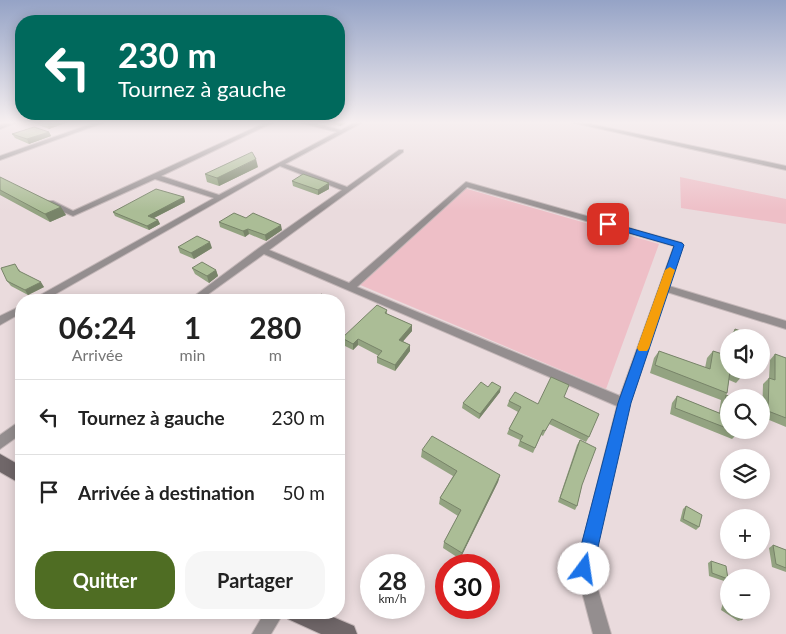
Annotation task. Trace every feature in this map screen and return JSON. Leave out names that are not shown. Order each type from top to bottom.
[{"type":"main road","points":[[0,462],[15,472]]},
{"type":"main road","points":[[311,619],[346,634]]},
{"type":"street","points":[[0,158],[18,152]]},
{"type":"street","points":[[40,198],[73,214],[207,152]]},
{"type":"street","points":[[49,294],[304,152]]},
{"type":"street","points":[[202,294],[400,152]]},
{"type":"street","points":[[716,152],[786,168]]},
{"type":"street","points":[[280,164],[349,190]]},
{"type":"street","points":[[154,176],[220,198]]},
{"type":"street","points":[[350,288],[466,184],[679,245],[624,403],[584,569],[602,634]]},
{"type":"street","points":[[262,250],[624,403]]},
{"type":"street","points":[[664,288],[786,325]]},
{"type":"street","points":[[0,321],[15,312]]},
{"type":"street","points":[[0,442],[15,431]]},
{"type":"street","points":[[261,634],[271,619]]},
{"type":"shaded area","points":[[680,177],[786,199],[786,224],[681,208]]},
{"type":"shaded area","points":[[464,188],[659,244],[606,389],[358,284]]},
{"type":"building","points":[[252,152],[256,159],[217,178],[205,174]]},
{"type":"building","points":[[303,174],[329,183],[318,190],[292,181]]},
{"type":"building","points":[[0,177],[61,207],[45,214],[0,190]]},
{"type":"building","points":[[156,189],[184,197],[148,216],[158,220],[147,226],[113,212]]},
{"type":"building","points":[[234,213],[246,218],[253,213],[281,225],[265,235],[248,229],[243,231],[219,222]]},
{"type":"building","points":[[197,236],[210,242],[191,253],[178,247]]},
{"type":"building","points":[[202,262],[216,270],[207,276],[192,268]]},
{"type":"building","points":[[15,264],[19,271],[41,282],[25,290],[7,281],[1,268]]},
{"type":"building","points":[[377,305],[387,310],[385,313],[412,325],[399,340],[410,345],[395,365],[377,357],[382,351],[358,339],[353,344],[345,340],[345,335]]},
{"type":"building","points":[[659,351],[710,369],[713,351],[720,353],[720,379],[729,379],[728,389],[720,390],[655,365]]},
{"type":"building","points":[[775,354],[786,358],[786,418],[770,412],[769,379],[775,380]]},
{"type":"building","points":[[551,377],[569,385],[564,397],[599,414],[589,437],[552,419],[545,431],[543,430],[535,448],[520,441],[523,436],[509,429],[521,407],[509,401],[515,392],[538,404]]},
{"type":"building","points":[[481,382],[488,387],[492,382],[501,387],[480,414],[463,403]]},
{"type":"building","points":[[677,396],[720,413],[720,426],[675,408]]},
{"type":"building","points":[[432,436],[500,475],[462,553],[444,542],[461,510],[440,498],[457,471],[422,450]]},
{"type":"building","points":[[580,440],[596,448],[582,485],[577,506],[560,498]]},
{"type":"building","points":[[686,506],[702,515],[699,527],[683,519]]},
{"type":"building","points":[[773,545],[786,550],[786,568],[776,564]]},
{"type":"building","points":[[711,561],[726,566],[726,569],[720,569],[720,576],[712,573]]},
{"type":"slow traffic","points":[[643,348],[670,270]]},
{"type":"route","points":[[584,569],[624,403],[679,245],[608,224]]}]
